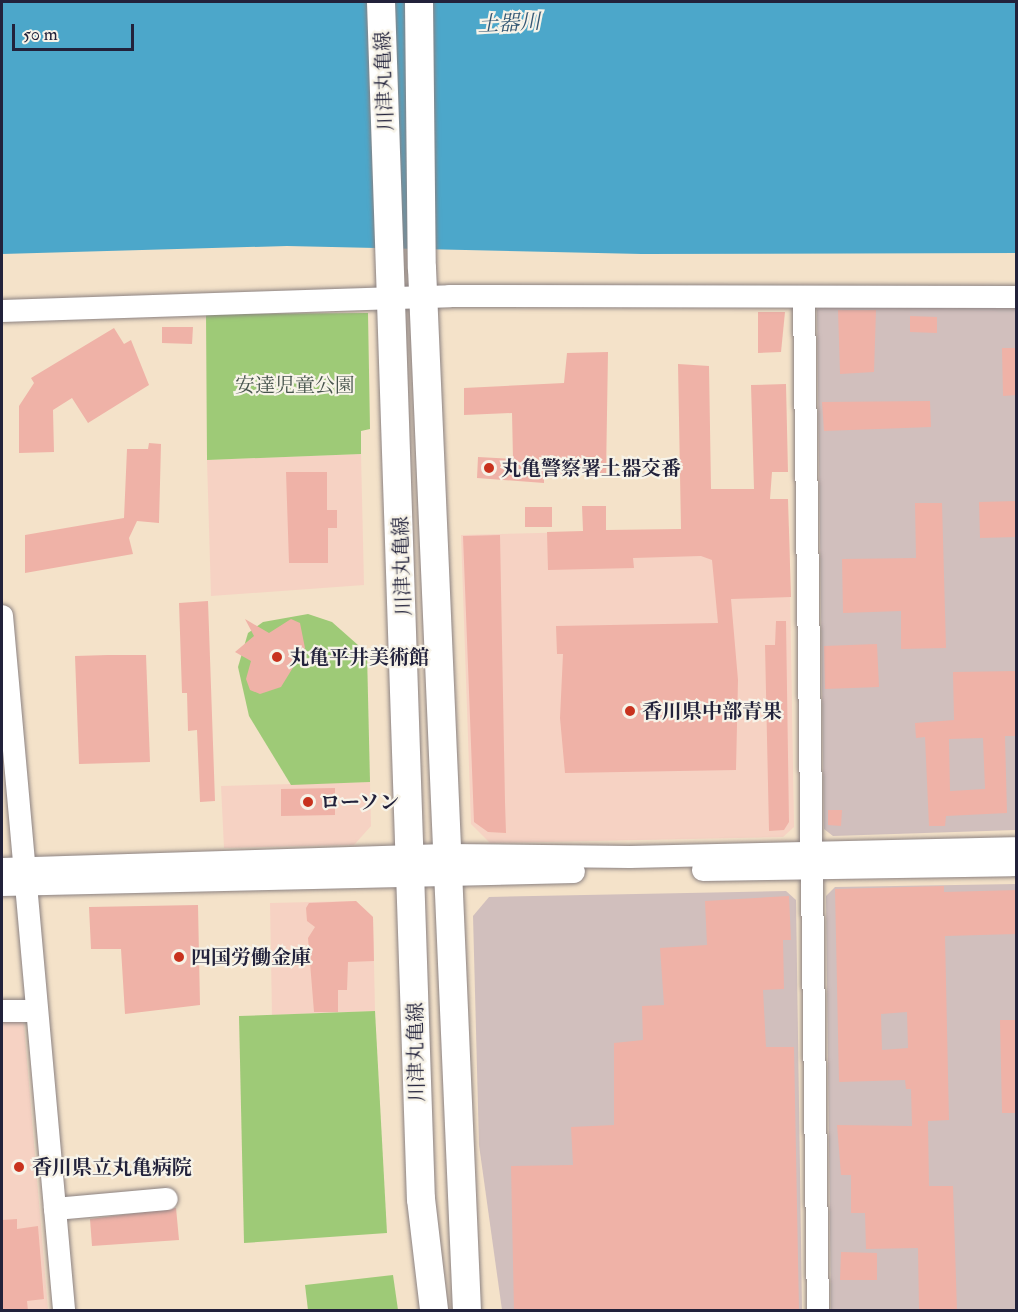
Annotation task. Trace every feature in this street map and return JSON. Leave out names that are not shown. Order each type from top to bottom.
[{"type":"main road","name":"川津丸亀線","points":[[381,2],[420,1199],[434,1311]]},
{"type":"main road","name":"川津丸亀線","points":[[418,2],[422,268],[466,1311]]},
{"type":"street","points":[[2,311],[424,297],[804,299],[1017,297]]},
{"type":"street","points":[[804,299],[818,1311]]},
{"type":"street","points":[[2,616],[11,877],[36,1011],[64,1311]]},
{"type":"street","points":[[11,877],[813,859],[1017,848]]},
{"type":"street","points":[[813,859],[1017,865]]},
{"type":"street","points":[[2,1011],[36,1011]]},
{"type":"street","points":[[56,1209],[167,1199]]},
{"type":"shaded area","points":[[1016,302],[1016,830],[833,836],[824,829],[817,310],[822,304]]},
{"type":"shaded area","points":[[361,454],[364,585],[211,596],[207,460]]},
{"type":"shaded area","name":"香川県中部青果","points":[[789,527],[794,827],[783,837],[490,843],[471,824],[461,535]]},
{"type":"shaded area","points":[[370,782],[371,826],[354,845],[224,848],[221,786]]},
{"type":"shaded area","points":[[1016,884],[1016,1310],[831,1310],[826,896],[835,887]]},
{"type":"shaded area","points":[[786,891],[796,900],[802,1310],[502,1310],[479,1145],[473,916],[489,897]]},
{"type":"shaded area","points":[[356,901],[373,917],[375,1011],[272,1015],[270,903]]},
{"type":"shaded area","name":"香川県立丸亀病院","points":[[19,1020],[24,1024],[48,1310],[2,1310],[2,1021]]},
{"type":"green space","name":"安達児童公園","points":[[368,313],[370,429],[361,431],[361,454],[207,460],[206,314]]},
{"type":"green space","points":[[308,614],[332,622],[367,653],[370,782],[291,785],[249,716],[238,667],[248,633],[263,622]]},
{"type":"green space","points":[[375,1011],[387,1233],[244,1243],[239,1016]]},
{"type":"green space","points":[[393,1275],[398,1310],[308,1310],[305,1285]]},
{"type":"water","name":"土器川","points":[[2,2],[1016,2],[1016,253],[642,254],[287,246],[2,254]]},
{"type":"building","points":[[838,310],[876,310],[874,372],[840,374]]},
{"type":"building","points":[[758,312],[785,312],[781,352],[758,353]]},
{"type":"building","points":[[910,316],[937,317],[937,333],[910,332]]},
{"type":"building","points":[[162,327],[193,327],[192,344],[162,343]]},
{"type":"building","points":[[114,328],[124,344],[131,340],[149,385],[88,423],[72,398],[53,410],[54,452],[19,453],[19,406],[34,383],[31,378]]},
{"type":"building","points":[[1002,348],[1017,348],[1017,395],[1003,396]]},
{"type":"building","points":[[608,352],[606,475],[544,474],[544,483],[477,478],[478,457],[513,459],[512,413],[464,415],[464,388],[564,383],[567,353]]},
{"type":"building","points":[[678,364],[709,366],[711,489],[754,489],[751,385],[786,384],[788,472],[772,472],[770,499],[788,499],[791,597],[731,599],[738,680],[736,770],[565,773],[560,718],[563,654],[557,654],[556,626],[718,623],[712,560],[701,556],[633,558],[634,568],[548,570],[547,532],[583,531],[582,506],[606,506],[606,530],[681,529]]},
{"type":"building","points":[[930,401],[931,427],[824,431],[822,402]]},
{"type":"building","points":[[149,443],[161,444],[159,523],[137,521],[129,538],[133,554],[25,573],[25,535],[124,518],[127,449],[148,449]]},
{"type":"building","points":[[286,472],[327,472],[327,510],[337,510],[337,528],[328,528],[328,563],[289,563]]},
{"type":"building","points":[[1017,501],[1017,537],[980,538],[979,502]]},
{"type":"building","points":[[915,503],[942,503],[946,648],[901,649],[901,611],[843,613],[842,559],[916,558]]},
{"type":"building","points":[[525,507],[552,507],[552,527],[525,527]]},
{"type":"building","points":[[500,535],[506,833],[488,832],[474,822],[463,536]]},
{"type":"building","points":[[208,601],[215,801],[200,802],[197,730],[188,731],[187,693],[182,693],[179,603]]},
{"type":"building","name":"丸亀平井美術館","points":[[245,619],[269,633],[291,619],[300,623],[305,648],[281,687],[260,694],[250,690],[246,679],[251,661],[235,652],[254,636]]},
{"type":"building","points":[[776,621],[786,621],[789,822],[784,830],[769,831],[765,645],[775,645]]},
{"type":"building","points":[[877,644],[879,687],[825,689],[824,646]]},
{"type":"building","points":[[146,655],[150,762],[79,764],[75,656]]},
{"type":"building","points":[[1017,671],[1017,736],[1005,736],[1007,813],[946,816],[945,826],[929,826],[925,737],[916,738],[915,723],[954,720],[953,672]],"holes":[[[983,738],[985,789],[950,791],[949,739]]]},
{"type":"building","name":"ローソン","points":[[335,788],[335,815],[281,816],[281,789]]},
{"type":"building","points":[[828,810],[842,810],[841,826],[828,825]]},
{"type":"building","points":[[944,886],[944,892],[1017,890],[1017,934],[945,936],[949,1120],[928,1121],[929,1186],[953,1186],[957,1311],[919,1311],[918,1248],[866,1249],[865,1213],[851,1213],[851,1175],[841,1175],[837,1125],[912,1126],[911,1089],[906,1089],[905,1080],[839,1082],[835,889]],"holes":[[[907,1012],[908,1048],[882,1050],[881,1014]]]},
{"type":"building","points":[[789,896],[791,940],[783,940],[784,989],[763,990],[766,1047],[794,1047],[799,1311],[514,1311],[511,1166],[573,1165],[571,1127],[614,1125],[614,1043],[643,1040],[642,1006],[664,1005],[660,948],[707,945],[705,901]]},
{"type":"building","points":[[356,901],[373,917],[374,961],[348,962],[347,990],[338,990],[338,1012],[314,1012],[308,938],[315,927],[307,921],[306,908],[309,903]]},
{"type":"building","points":[[198,905],[200,1005],[125,1014],[121,949],[91,949],[89,907]]},
{"type":"building","points":[[1000,1020],[1017,1020],[1017,1113],[1002,1113]]},
{"type":"building","points":[[176,1208],[179,1240],[92,1246],[90,1219]]},
{"type":"building","points":[[17,1219],[17,1229],[38,1226],[44,1299],[27,1301],[28,1311],[2,1311],[2,1220]]},
{"type":"building","points":[[841,1252],[877,1253],[877,1280],[840,1280]]},
{"type":"place","name":"丸亀警察署土器交番","points":[[489,468]]},
{"type":"place","name":"丸亀平井美術館","points":[[277,657]]},
{"type":"place","name":"香川県中部青果","points":[[630,711]]},
{"type":"place","name":"ローソン","points":[[308,802]]},
{"type":"place","name":"四国労働金庫","points":[[179,957]]},
{"type":"place","name":"香川県立丸亀病院","points":[[19,1167]]}]
